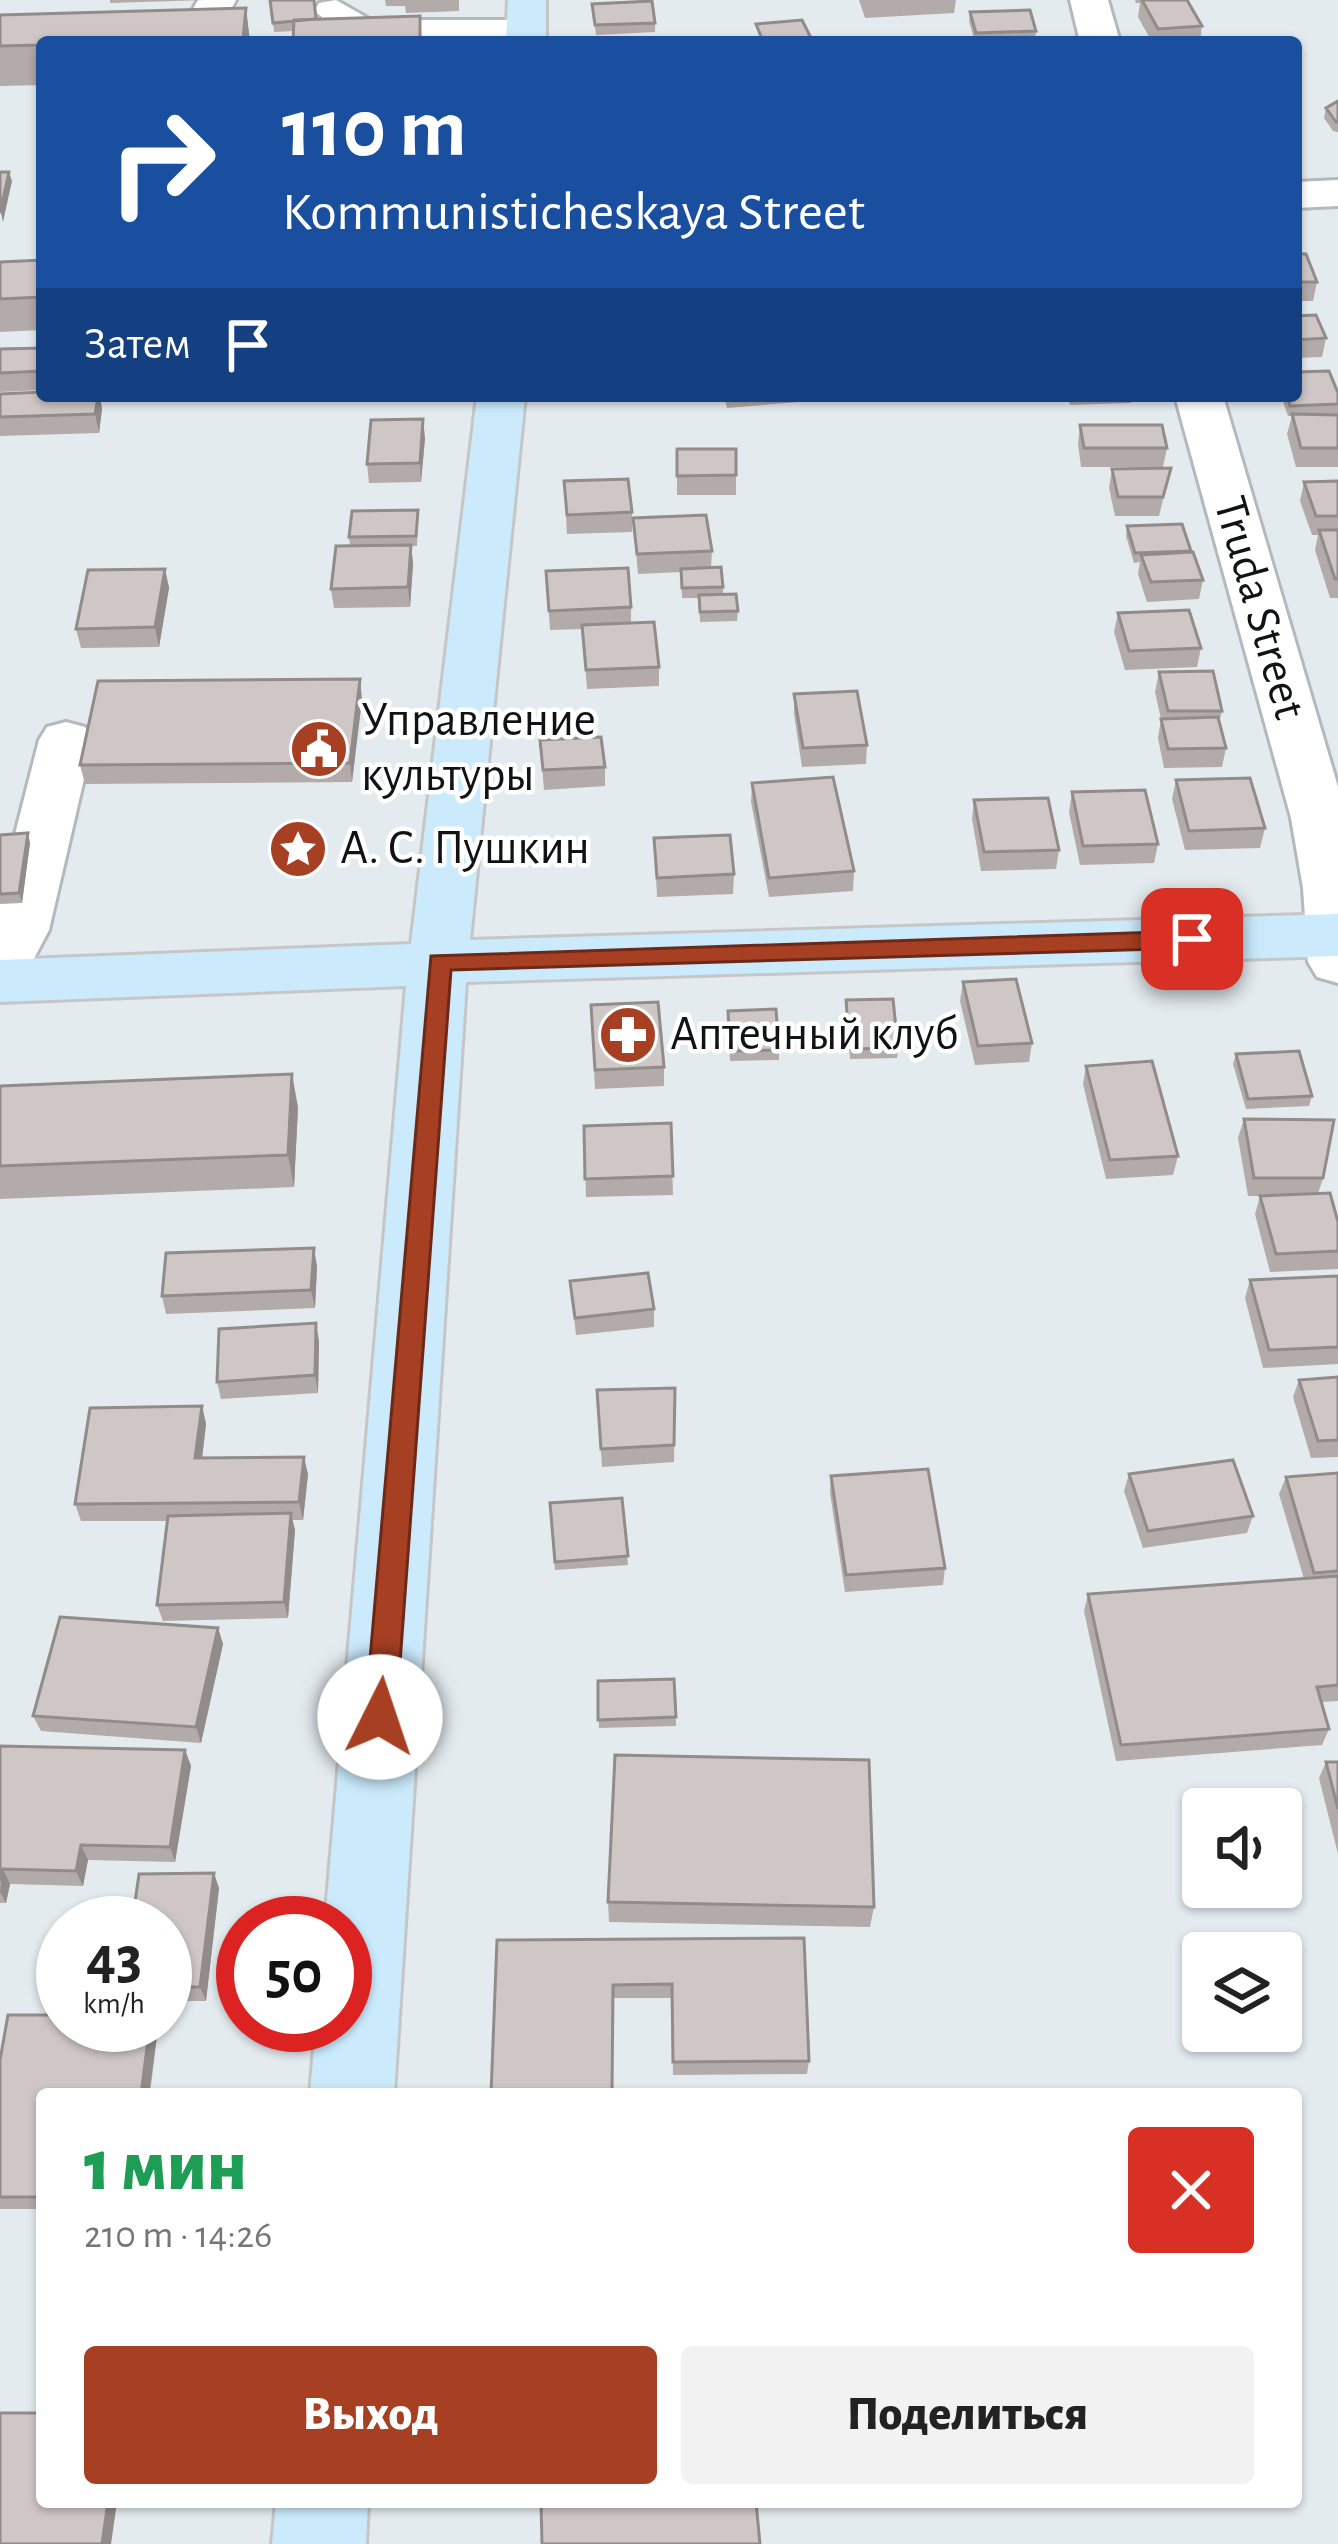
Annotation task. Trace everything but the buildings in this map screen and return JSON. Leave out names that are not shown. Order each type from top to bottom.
[{"type":"main road","points":[[352,2088],[440,962],[500,402]]},
{"type":"main road","points":[[0,981],[359,970],[440,962],[1336,944]]},
{"type":"main road","points":[[319,2544],[322,2508]]},
{"type":"street","points":[[0,36],[202,29],[217,0]]},
{"type":"street","points":[[1089,0],[1098,36]]},
{"type":"street","points":[[332,11],[362,32],[526,24]]},
{"type":"street","points":[[1302,195],[1338,193]]},
{"type":"street","name":"Truda Street","points":[[1201,402],[1319,818],[1336,944]]},
{"type":"street","points":[[0,968],[20,930],[66,740]]},
{"type":"place","name":"Управление культуры","points":[[319,749]]},
{"type":"place","name":"А. С. Пушкин","points":[[298,849]]},
{"type":"place","name":"Аптечный клуб","points":[[628,1035]]},
{"type":"route","points":[[380,1717],[440,962],[1192,939]]}]
